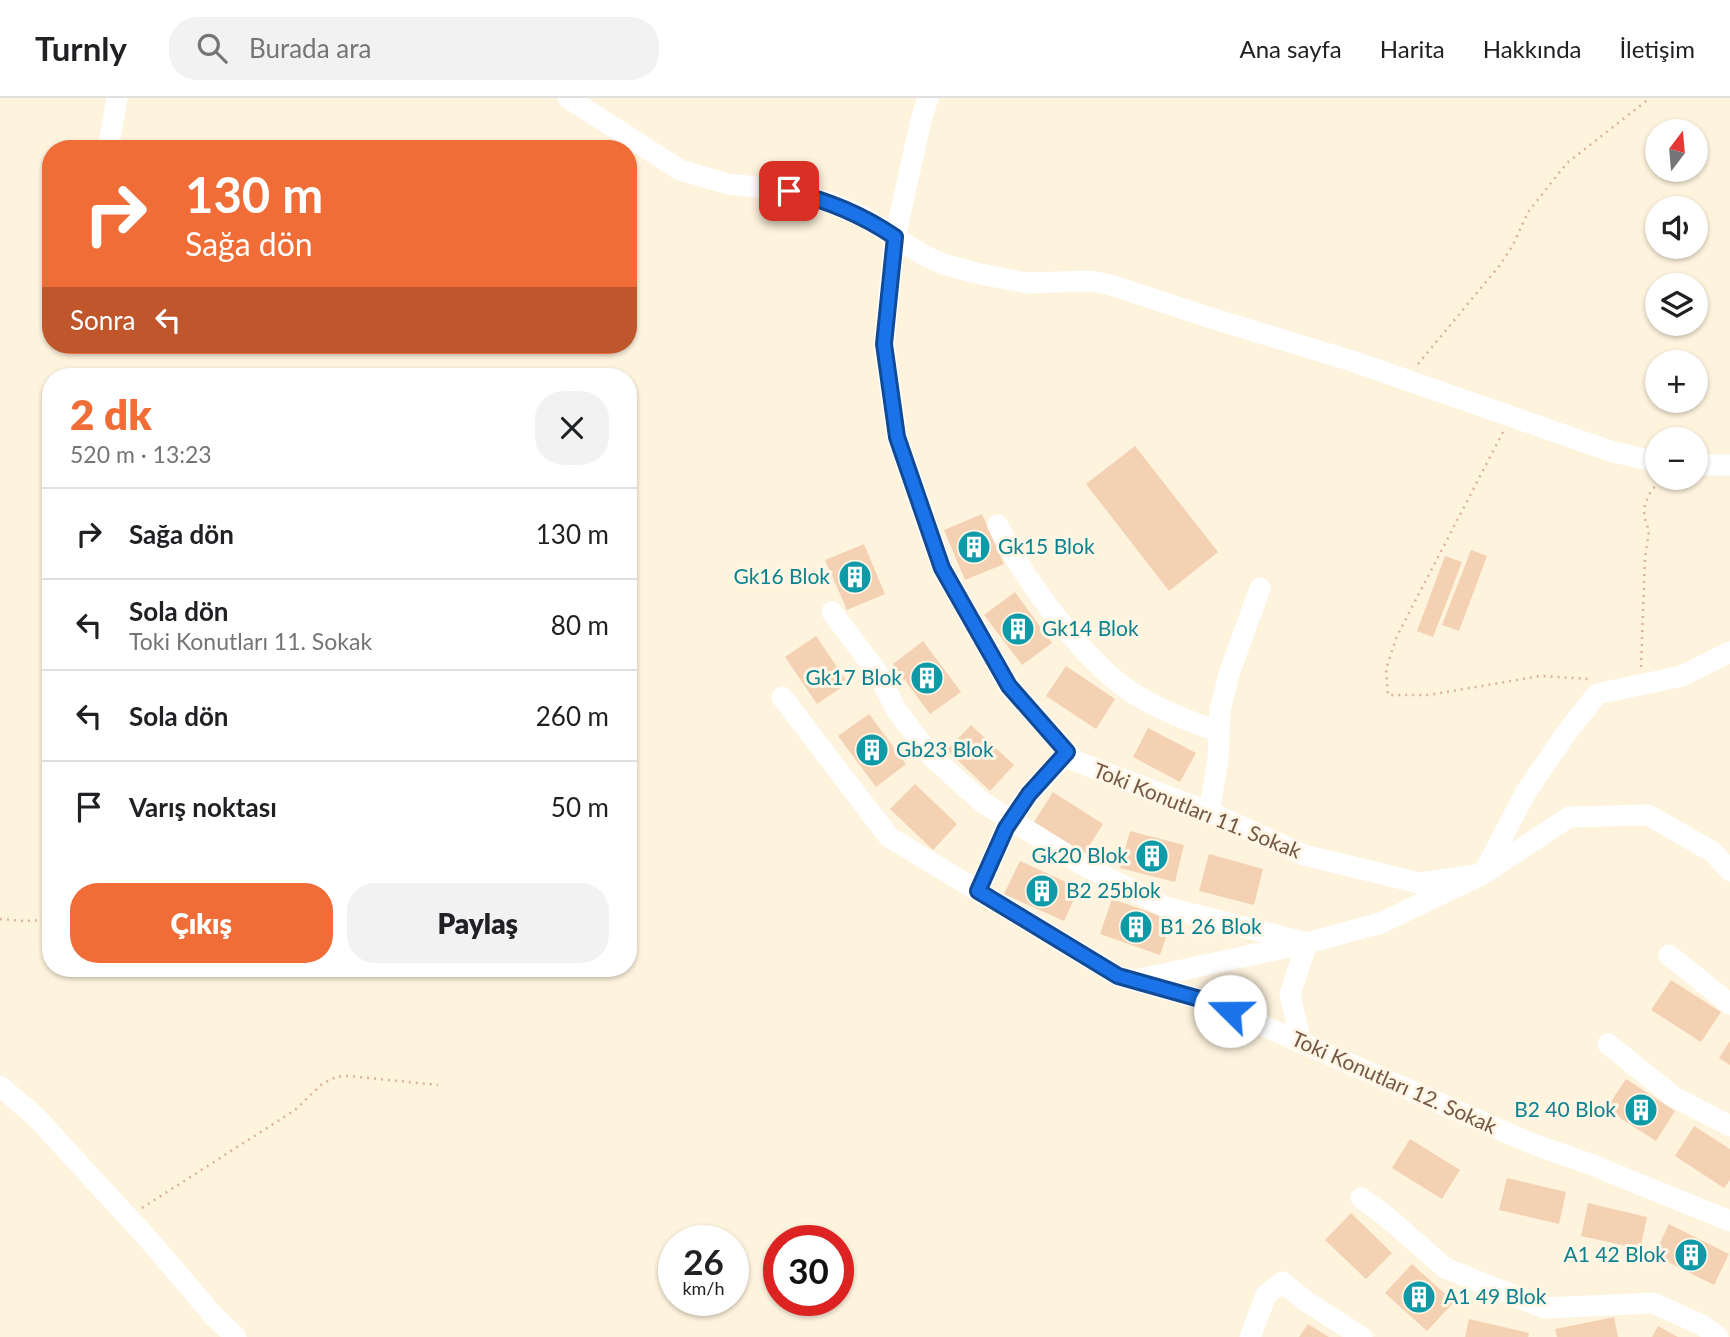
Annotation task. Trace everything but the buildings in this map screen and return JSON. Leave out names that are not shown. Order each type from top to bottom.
[{"type":"street","points":[[110,140],[117,98]]},
{"type":"street","points":[[568,98],[633,140]]},
{"type":"street","name":"Toki Konutları 11. Sokak","points":[[928,98],[895,237],[884,344],[897,437],[942,568],[1009,686],[1075,761],[1209,812],[1304,855],[1419,883],[1483,874],[1569,817],[1648,815],[1713,852],[1730,871]]},
{"type":"street","points":[[637,142],[680,170],[728,184],[776,189],[831,203],[862,216],[934,260],[975,273],[1027,284],[1098,282],[1405,379],[1610,451],[1645,459]]},
{"type":"street","points":[[1708,465],[1730,465]]},
{"type":"street","points":[[998,525],[1009,550],[1064,627],[1115,680],[1171,714],[1219,732]]},
{"type":"street","points":[[1209,812],[1218,759],[1220,710],[1229,674],[1260,588]]},
{"type":"street","points":[[832,612],[877,672],[897,711],[932,757],[982,802],[1085,866],[1165,907],[1307,943]]},
{"type":"street","points":[[1134,980],[1307,943],[1381,923],[1483,874],[1526,792],[1597,695],[1682,676],[1730,652]]},
{"type":"street","name":"Toki Konutları 12. Sokak","points":[[782,697],[889,837],[1118,976],[1207,1001],[1530,1143],[1590,1164],[1730,1221]]},
{"type":"street","points":[[978,891],[1011,820],[1029,794],[1067,752]]},
{"type":"street","points":[[1301,1042],[1290,994],[1307,943]]},
{"type":"street","points":[[1669,955],[1730,1004]]},
{"type":"street","points":[[1608,1044],[1674,1097],[1730,1126]]},
{"type":"street","points":[[0,1086],[36,1117],[213,1315],[236,1337]]},
{"type":"street","points":[[1361,1198],[1445,1268],[1545,1308],[1653,1303],[1702,1325],[1718,1337]]},
{"type":"street","points":[[1250,1337],[1266,1295],[1282,1282],[1307,1302],[1362,1337]]},
{"type":"path","points":[[1405,379],[1500,265],[1513,245],[1528,212],[1567,163],[1650,98]]},
{"type":"path","points":[[1511,416],[1396,636],[1386,669],[1388,695],[1429,695],[1540,676],[1598,681]]},
{"type":"path","points":[[1640,675],[1645,558],[1649,531],[1644,516],[1645,504],[1652,490]]},
{"type":"path","points":[[0,919],[42,920]]},
{"type":"path","points":[[127,1218],[295,1110],[322,1084],[336,1077],[349,1076],[438,1086]]},
{"type":"place","name":"Gk15 Blok","points":[[974,547]]},
{"type":"place","name":"Gk16 Blok","points":[[855,577]]},
{"type":"place","name":"Gk14 Blok","points":[[1018,629]]},
{"type":"place","name":"Gk17 Blok","points":[[927,678]]},
{"type":"place","name":"Gb23 Blok","points":[[872,750]]},
{"type":"place","name":"Gk20 Blok","points":[[1152,856]]},
{"type":"place","name":"B2 25blok","points":[[1042,891]]},
{"type":"place","name":"B1 26 Blok","points":[[1136,927]]},
{"type":"place","name":"B2 40 Blok","points":[[1641,1110]]},
{"type":"place","name":"A1 42 Blok","points":[[1691,1255]]},
{"type":"place","name":"A1 49 Blok","points":[[1419,1297]]},
{"type":"route","points":[[789,191],[831,203],[862,216],[895,237],[884,344],[897,437],[942,568],[1009,686],[1067,752],[1029,794],[1006,828],[978,891],[1118,976],[1207,1001],[1230,1011]]}]
